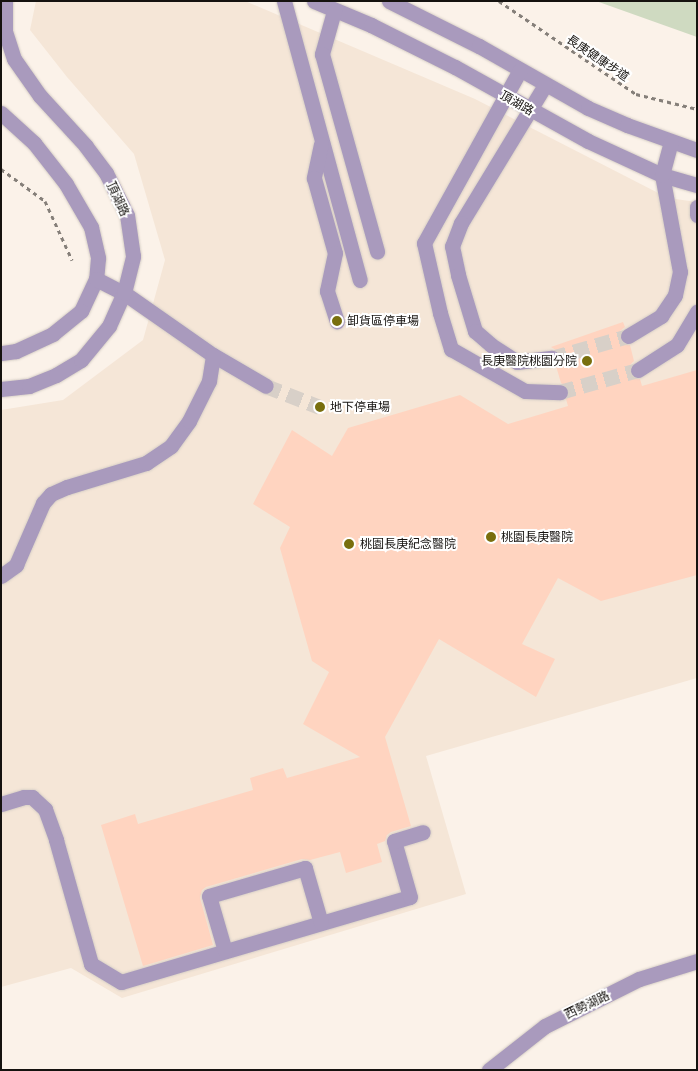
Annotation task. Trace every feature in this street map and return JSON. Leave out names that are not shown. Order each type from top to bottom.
[{"type":"street","name":"頂湖路","points":[[1,389],[29,386],[56,375],[81,360],[109,326],[124,293],[133,256],[127,215],[106,173],[86,146],[52,110],[14,59],[5,32],[6,1]]},
{"type":"street","points":[[284,1],[360,280]]},
{"type":"street","name":"頂湖路","points":[[314,1],[371,25],[456,67],[529,110],[588,141],[662,175],[697,186]]},
{"type":"street","points":[[389,1],[479,46],[588,108],[672,142],[697,150]]},
{"type":"street","points":[[334,11],[322,54],[377,251]]},
{"type":"street","points":[[520,70],[424,243],[440,313],[451,349],[526,391],[560,392]]},
{"type":"street","points":[[544,84],[461,223],[452,246],[458,275],[475,330],[491,345],[517,362],[552,358]]},
{"type":"street","points":[[1,113],[34,143],[66,184],[91,227],[98,258],[96,279],[81,311],[60,328],[16,351],[1,353]]},
{"type":"street","points":[[322,140],[314,178],[335,254],[326,291],[337,321]]},
{"type":"street","points":[[628,336],[661,316],[675,295],[680,272],[662,175],[672,142]]},
{"type":"street","points":[[697,207],[697,215]]},
{"type":"street","points":[[96,279],[124,293],[213,355],[266,386]]},
{"type":"street","points":[[638,370],[677,345],[697,312]]},
{"type":"street","points":[[1,576],[16,565],[43,502],[52,494],[67,487],[146,463],[171,446],[189,421],[209,381],[213,355]]},
{"type":"street","points":[[1,804],[24,797],[32,798],[45,808],[92,964],[121,982],[410,898],[394,841],[423,832]]},
{"type":"street","points":[[225,951],[209,896],[305,868],[321,923]]},
{"type":"street","name":"西勢湖路","points":[[490,1070],[544,1026],[639,979],[697,961]]},
{"type":"path","name":"長庚健康步道","points":[[499,1],[636,94],[697,110]]},
{"type":"path","points":[[1,169],[45,201],[72,260]]},
{"type":"shaded area","name":"桃園長庚紀念醫院","points":[[36,1],[245,1],[475,99],[668,198],[697,202],[697,678],[426,756],[466,894],[122,998],[71,968],[1,987],[1,410],[63,400],[143,340],[165,260],[134,154],[67,77],[30,30]]},
{"type":"green space","points":[[596,1],[697,1],[697,37]]},
{"type":"building","name":"桃園長庚醫院","points":[[623,322],[625,327],[620,331],[619,337],[623,344],[630,345],[634,361],[630,365],[629,371],[633,378],[640,379],[642,386],[697,370],[697,575],[601,601],[558,578],[522,644],[555,659],[536,697],[439,639],[385,737],[411,826],[391,832],[387,835],[385,841],[377,844],[382,862],[346,873],[340,852],[310,860],[302,859],[206,887],[202,890],[200,898],[213,945],[143,966],[101,825],[135,814],[138,824],[253,790],[250,778],[283,768],[287,778],[360,757],[303,724],[329,672],[312,661],[280,548],[290,527],[253,504],[292,430],[332,456],[348,428],[460,395],[508,424],[568,406],[566,399],[569,393],[568,388],[561,383],[556,366],[560,362],[561,356],[559,352],[551,347]]},
{"type":"tunnel","points":[[552,358],[628,336]]},
{"type":"tunnel","points":[[560,392],[638,370]]},
{"type":"tunnel","points":[[266,386],[320,407]]},
{"type":"place","name":"卸貨區停車場","points":[[337,321]]},
{"type":"place","name":"長庚醫院桃園分院","points":[[587,361]]},
{"type":"place","name":"地下停車場","points":[[320,407]]},
{"type":"place","name":"桃園長庚醫院","points":[[491,537]]},
{"type":"place","name":"桃園長庚紀念醫院","points":[[349,544]]}]
